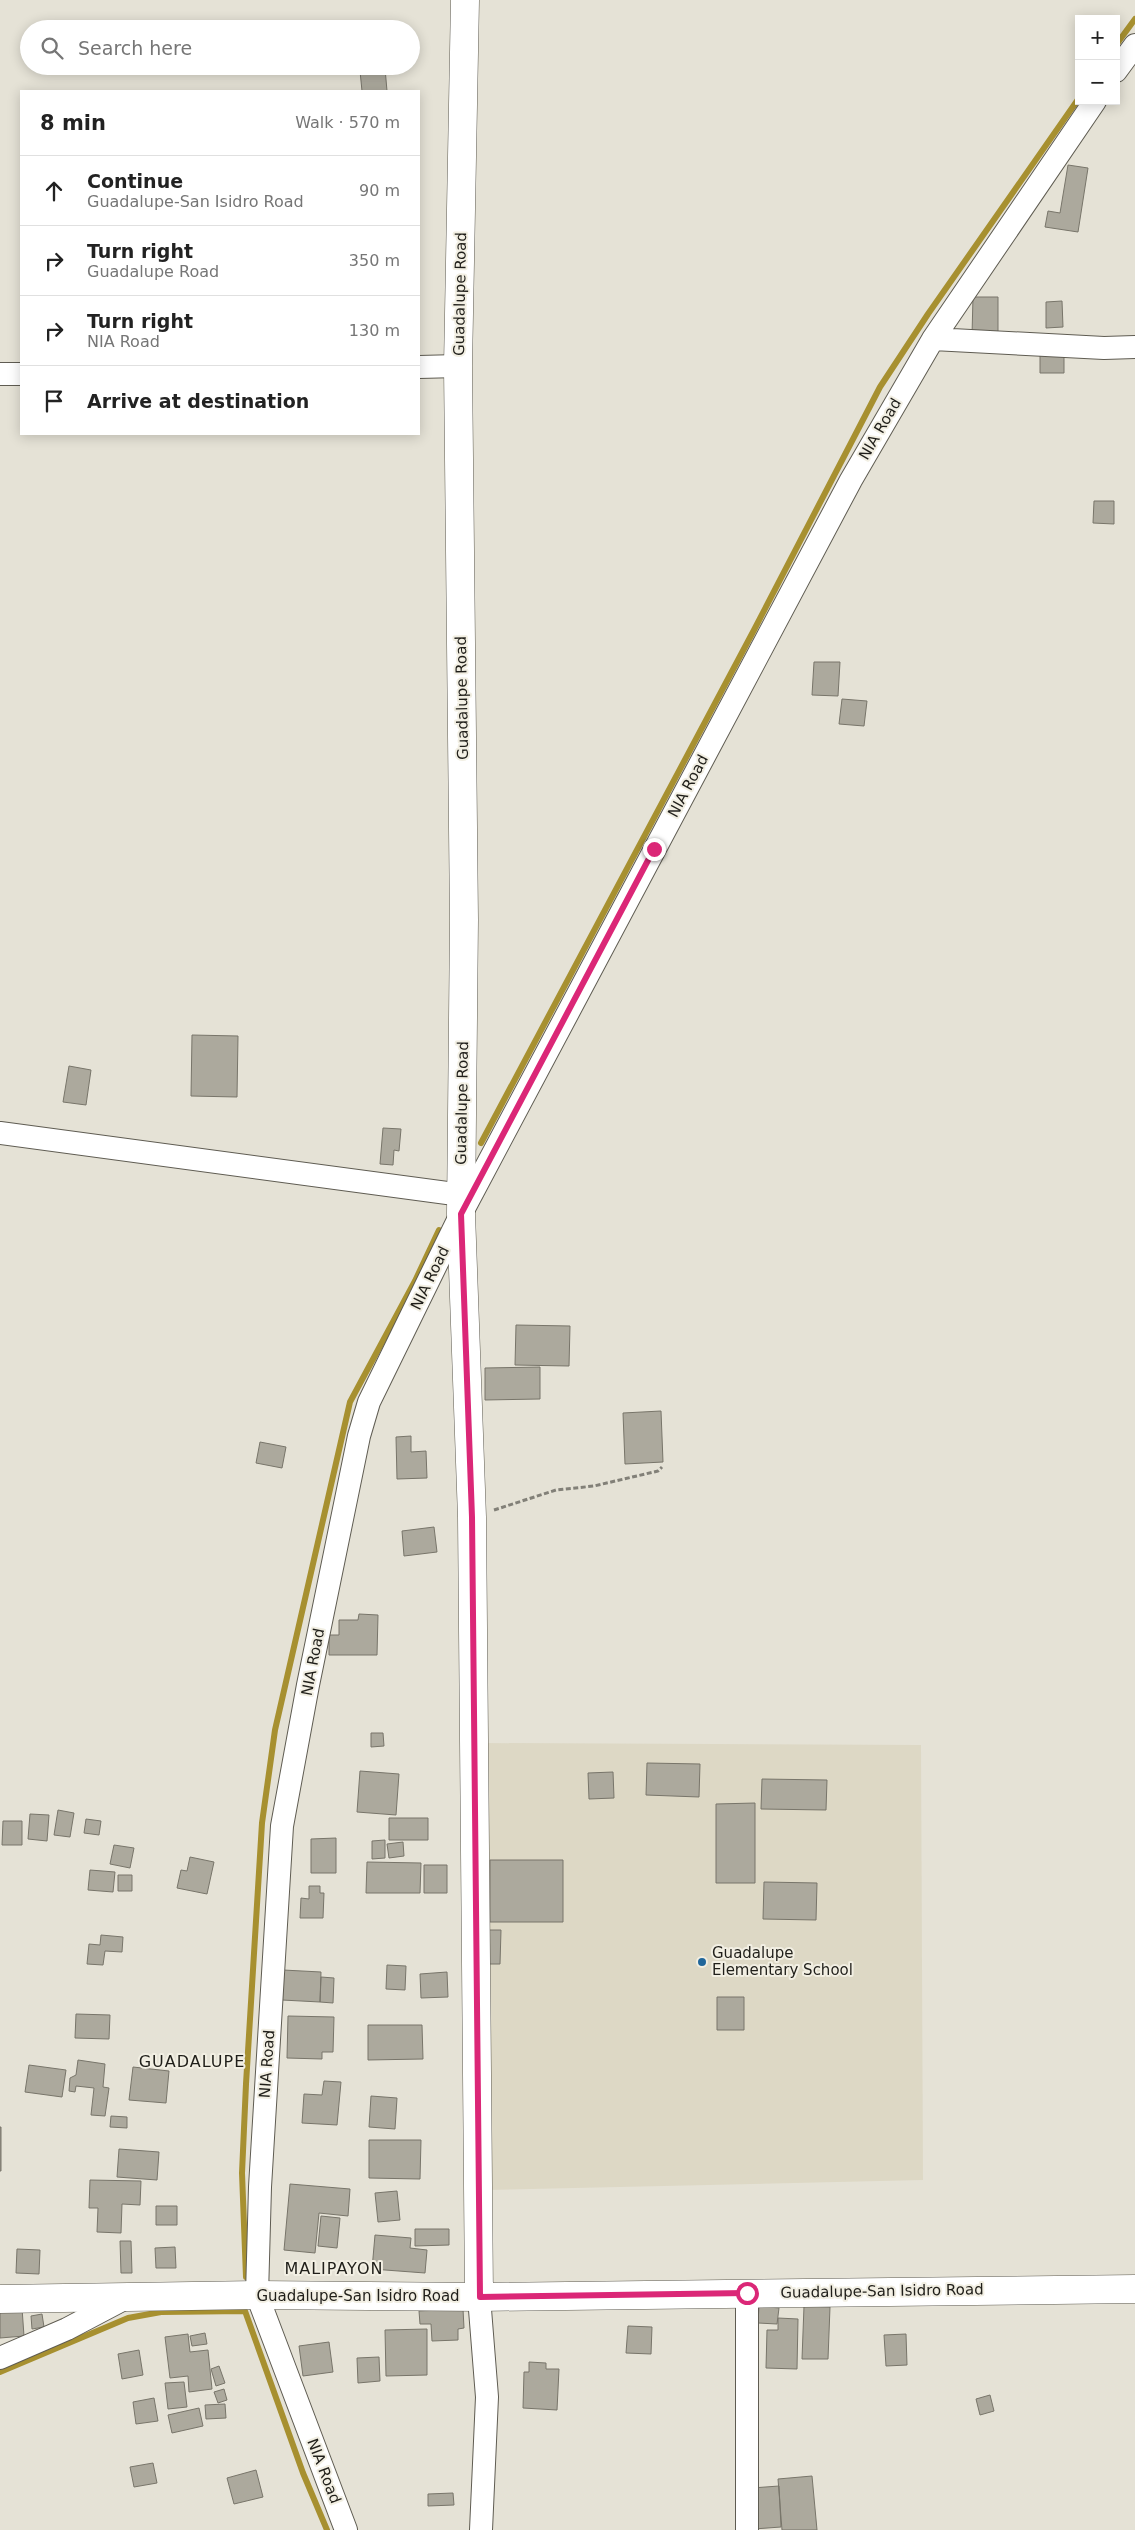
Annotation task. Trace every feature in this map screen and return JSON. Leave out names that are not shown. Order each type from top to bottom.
[{"type":"street","name":"Guadalupe Road","points":[[465,0],[458,366],[464,920],[461,1205],[472,1517],[480,2297]]},
{"type":"street","points":[[1120,66],[1135,45]]},
{"type":"street","name":"NIA Road","points":[[346,2530],[257,2296],[260,2186],[282,1826],[308,1685],[359,1436],[369,1402],[461,1205],[851,480],[933,339],[1092,105]]},
{"type":"street","points":[[933,339],[1104,348],[1135,347]]},
{"type":"street","points":[[420,367],[458,366]]},
{"type":"street","points":[[0,374],[20,374]]},
{"type":"street","points":[[0,1133],[461,1205]]},
{"type":"street","name":"Guadalupe-San Isidro Road","points":[[0,2299],[257,2296],[480,2297],[1135,2289]]},
{"type":"street","points":[[747,2293],[747,2530]]},
{"type":"street","points":[[480,2297],[487,2397],[481,2530]]},
{"type":"street","points":[[0,2358],[74,2326],[124,2299]]},
{"type":"path","points":[[472,1517],[556,1490],[594,1486],[658,1471],[662,1467]]},
{"type":"shaded area","name":"Guadalupe Elementary School","points":[[481,1743],[921,1745],[923,2180],[485,2190]]},
{"type":"building","points":[[360,75],[386,75],[387,90],[362,90]]},
{"type":"building","points":[[1068,165],[1088,168],[1078,232],[1045,227],[1048,211],[1060,213]]},
{"type":"building","points":[[973,297],[998,297],[998,335],[972,335]]},
{"type":"building","points":[[1062,301],[1063,327],[1046,328],[1046,302]]},
{"type":"building","points":[[1040,355],[1064,355],[1064,373],[1040,373]]},
{"type":"building","points":[[1094,501],[1114,501],[1114,524],[1093,523]]},
{"type":"building","points":[[814,662],[840,662],[838,696],[812,695]]},
{"type":"building","points":[[842,699],[867,701],[864,726],[839,724]]},
{"type":"building","points":[[192,1035],[238,1036],[237,1097],[191,1096]]},
{"type":"building","points":[[69,1066],[91,1070],[86,1105],[63,1102]]},
{"type":"building","points":[[383,1128],[401,1129],[399,1151],[394,1150],[393,1165],[380,1164]]},
{"type":"building","points":[[516,1325],[570,1326],[569,1366],[515,1365]]},
{"type":"building","points":[[540,1367],[540,1399],[485,1400],[485,1368]]},
{"type":"building","points":[[661,1411],[663,1462],[625,1464],[623,1413]]},
{"type":"building","points":[[411,1436],[411,1452],[426,1451],[427,1478],[397,1479],[396,1437]]},
{"type":"building","points":[[260,1442],[286,1447],[282,1468],[256,1463]]},
{"type":"building","points":[[434,1527],[437,1552],[404,1556],[402,1531]]},
{"type":"building","points":[[359,1614],[378,1615],[377,1655],[329,1655],[329,1635],[339,1635],[339,1620],[358,1620]]},
{"type":"building","points":[[371,1733],[383,1733],[384,1746],[371,1747]]},
{"type":"building","points":[[647,1763],[700,1764],[699,1797],[646,1795]]},
{"type":"building","points":[[360,1771],[399,1774],[396,1815],[357,1812]]},
{"type":"building","points":[[613,1772],[614,1798],[589,1799],[588,1773]]},
{"type":"building","points":[[762,1779],[827,1780],[826,1810],[761,1809]]},
{"type":"building","points":[[755,1803],[755,1883],[716,1883],[716,1804]]},
{"type":"building","points":[[58,1810],[74,1813],[70,1837],[54,1835]]},
{"type":"building","points":[[30,1814],[49,1815],[47,1841],[28,1839]]},
{"type":"building","points":[[389,1818],[428,1818],[428,1840],[389,1840]]},
{"type":"building","points":[[86,1819],[101,1821],[99,1835],[84,1833]]},
{"type":"building","points":[[3,1821],[22,1821],[22,1845],[2,1845]]},
{"type":"building","points":[[336,1838],[336,1873],[311,1873],[311,1839]]},
{"type":"building","points":[[385,1840],[385,1858],[372,1859],[372,1841]]},
{"type":"building","points":[[403,1842],[404,1856],[389,1858],[387,1844]]},
{"type":"building","points":[[114,1845],[134,1848],[130,1868],[110,1864]]},
{"type":"building","points":[[190,1857],[214,1862],[207,1894],[177,1888],[181,1870],[187,1871]]},
{"type":"building","points":[[490,1860],[563,1860],[563,1922],[490,1922]]},
{"type":"building","points":[[367,1862],[421,1863],[420,1893],[366,1893]]},
{"type":"building","points":[[424,1865],[447,1865],[447,1893],[424,1893]]},
{"type":"building","points":[[90,1870],[115,1872],[113,1892],[88,1890]]},
{"type":"building","points":[[118,1875],[132,1875],[132,1891],[118,1891]]},
{"type":"building","points":[[764,1882],[817,1883],[816,1920],[763,1919]]},
{"type":"building","points":[[309,1886],[320,1886],[320,1893],[324,1893],[323,1918],[300,1918],[301,1898],[309,1899]]},
{"type":"building","points":[[485,1930],[501,1930],[500,1964],[485,1964]]},
{"type":"building","points":[[101,1935],[123,1937],[122,1952],[105,1951],[103,1965],[87,1964],[89,1944],[100,1945]]},
{"type":"building","points":[[387,1965],[406,1966],[405,1990],[386,1989]]},
{"type":"building","points":[[283,1970],[321,1972],[320,2002],[282,2000]]},
{"type":"building","points":[[447,1972],[448,1997],[421,1998],[420,1974]]},
{"type":"building","points":[[321,1977],[334,1978],[333,2003],[320,2002]]},
{"type":"building","points":[[717,1997],[744,1997],[744,2030],[717,2030]]},
{"type":"building","points":[[76,2014],[110,2015],[109,2039],[75,2038]]},
{"type":"building","points":[[288,2016],[334,2017],[333,2052],[322,2052],[322,2059],[287,2058]]},
{"type":"building","points":[[368,2025],[422,2025],[423,2059],[368,2060]]},
{"type":"building","points":[[78,2060],[105,2064],[103,2087],[109,2088],[105,2116],[91,2115],[94,2088],[76,2086],[75,2092],[69,2091],[70,2078],[76,2075]]},
{"type":"building","points":[[29,2065],[66,2070],[62,2097],[25,2092]]},
{"type":"building","points":[[133,2067],[169,2071],[166,2103],[129,2100]]},
{"type":"building","points":[[324,2081],[341,2082],[337,2125],[302,2123],[304,2094],[322,2095]]},
{"type":"building","points":[[371,2096],[397,2098],[395,2129],[369,2127]]},
{"type":"building","points":[[111,2116],[127,2117],[127,2128],[110,2127]]},
{"type":"building","points":[[1,2127],[1,2171],[0,2171]]},
{"type":"building","points":[[369,2140],[421,2140],[420,2179],[369,2178]]},
{"type":"building","points":[[119,2149],[159,2152],[157,2180],[117,2177]]},
{"type":"building","points":[[90,2180],[141,2181],[140,2205],[122,2204],[121,2233],[97,2232],[98,2208],[89,2208]]},
{"type":"building","points":[[290,2184],[350,2189],[348,2216],[319,2213],[315,2253],[284,2250]]},
{"type":"building","points":[[397,2191],[400,2220],[378,2222],[375,2193]]},
{"type":"building","points":[[156,2206],[177,2206],[177,2225],[156,2225]]},
{"type":"building","points":[[321,2216],[340,2218],[337,2248],[318,2246]]},
{"type":"building","points":[[415,2229],[449,2229],[449,2245],[415,2246]]},
{"type":"building","points":[[375,2235],[411,2238],[410,2248],[427,2250],[425,2273],[372,2269]]},
{"type":"building","points":[[120,2241],[131,2241],[132,2273],[121,2273]]},
{"type":"building","points":[[175,2247],[176,2268],[156,2268],[155,2248]]},
{"type":"building","points":[[17,2249],[40,2250],[39,2274],[16,2273]]},
{"type":"building","points":[[759,2306],[779,2308],[777,2324],[758,2323]]},
{"type":"building","points":[[804,2306],[830,2307],[828,2359],[802,2359]]},
{"type":"building","points":[[22,2308],[24,2336],[0,2338],[0,2310]]},
{"type":"building","points":[[463,2309],[464,2328],[458,2329],[458,2340],[432,2341],[431,2324],[420,2324],[419,2311]]},
{"type":"building","points":[[42,2314],[44,2327],[32,2329],[31,2316]]},
{"type":"building","points":[[778,2318],[798,2319],[797,2369],[766,2368],[767,2330],[778,2330]]},
{"type":"building","points":[[628,2326],[652,2327],[651,2354],[626,2353]]},
{"type":"building","points":[[427,2329],[427,2375],[386,2376],[385,2330]]},
{"type":"building","points":[[205,2333],[207,2344],[192,2346],[190,2336]]},
{"type":"building","points":[[188,2334],[190,2352],[208,2350],[212,2389],[189,2392],[188,2376],[170,2378],[165,2337]]},
{"type":"building","points":[[906,2334],[907,2365],[886,2366],[884,2335]]},
{"type":"building","points":[[329,2342],[333,2372],[303,2376],[299,2346]]},
{"type":"building","points":[[139,2350],[143,2375],[122,2379],[118,2354]]},
{"type":"building","points":[[379,2357],[380,2381],[358,2383],[357,2358]]},
{"type":"building","points":[[529,2362],[546,2363],[546,2369],[559,2369],[557,2410],[523,2408],[524,2372],[529,2372]]},
{"type":"building","points":[[219,2366],[225,2383],[216,2386],[211,2369]]},
{"type":"building","points":[[184,2382],[187,2407],[168,2409],[165,2383]]},
{"type":"building","points":[[224,2389],[227,2400],[218,2403],[214,2392]]},
{"type":"building","points":[[990,2395],[994,2411],[980,2415],[976,2399]]},
{"type":"building","points":[[154,2398],[158,2421],[136,2424],[133,2402]]},
{"type":"building","points":[[225,2404],[226,2418],[206,2419],[205,2405]]},
{"type":"building","points":[[199,2408],[203,2426],[172,2433],[168,2415]]},
{"type":"building","points":[[153,2463],[157,2483],[134,2487],[130,2467]]},
{"type":"building","points":[[256,2470],[263,2497],[234,2504],[227,2478]]},
{"type":"building","points":[[812,2476],[817,2530],[782,2530],[778,2479]]},
{"type":"building","points":[[779,2486],[781,2527],[754,2529],[752,2488]]},
{"type":"building","points":[[453,2493],[454,2505],[428,2506],[428,2494]]},
{"type":"waterway","points":[[1120,40],[1135,19]]},
{"type":"waterway","points":[[481,1143],[754,630],[880,387],[928,314],[1075,104]]},
{"type":"waterway","points":[[246,2277],[242,2173],[246,2084],[262,1823],[275,1730],[350,1402],[415,1281],[439,1230]]},
{"type":"waterway","points":[[0,2372],[128,2318],[161,2312],[245,2311],[303,2473],[327,2530]]},
{"type":"place","name":"Guadalupe Elementary School","points":[[702,1962]]},
{"type":"district","name":"GUADALUPE","points":[[192,2061]]},
{"type":"district","name":"MALIPAYON","points":[[334,2268]]},
{"type":"route","points":[[654,849],[461,1214],[472,1517],[480,2297],[747,2293]]}]
